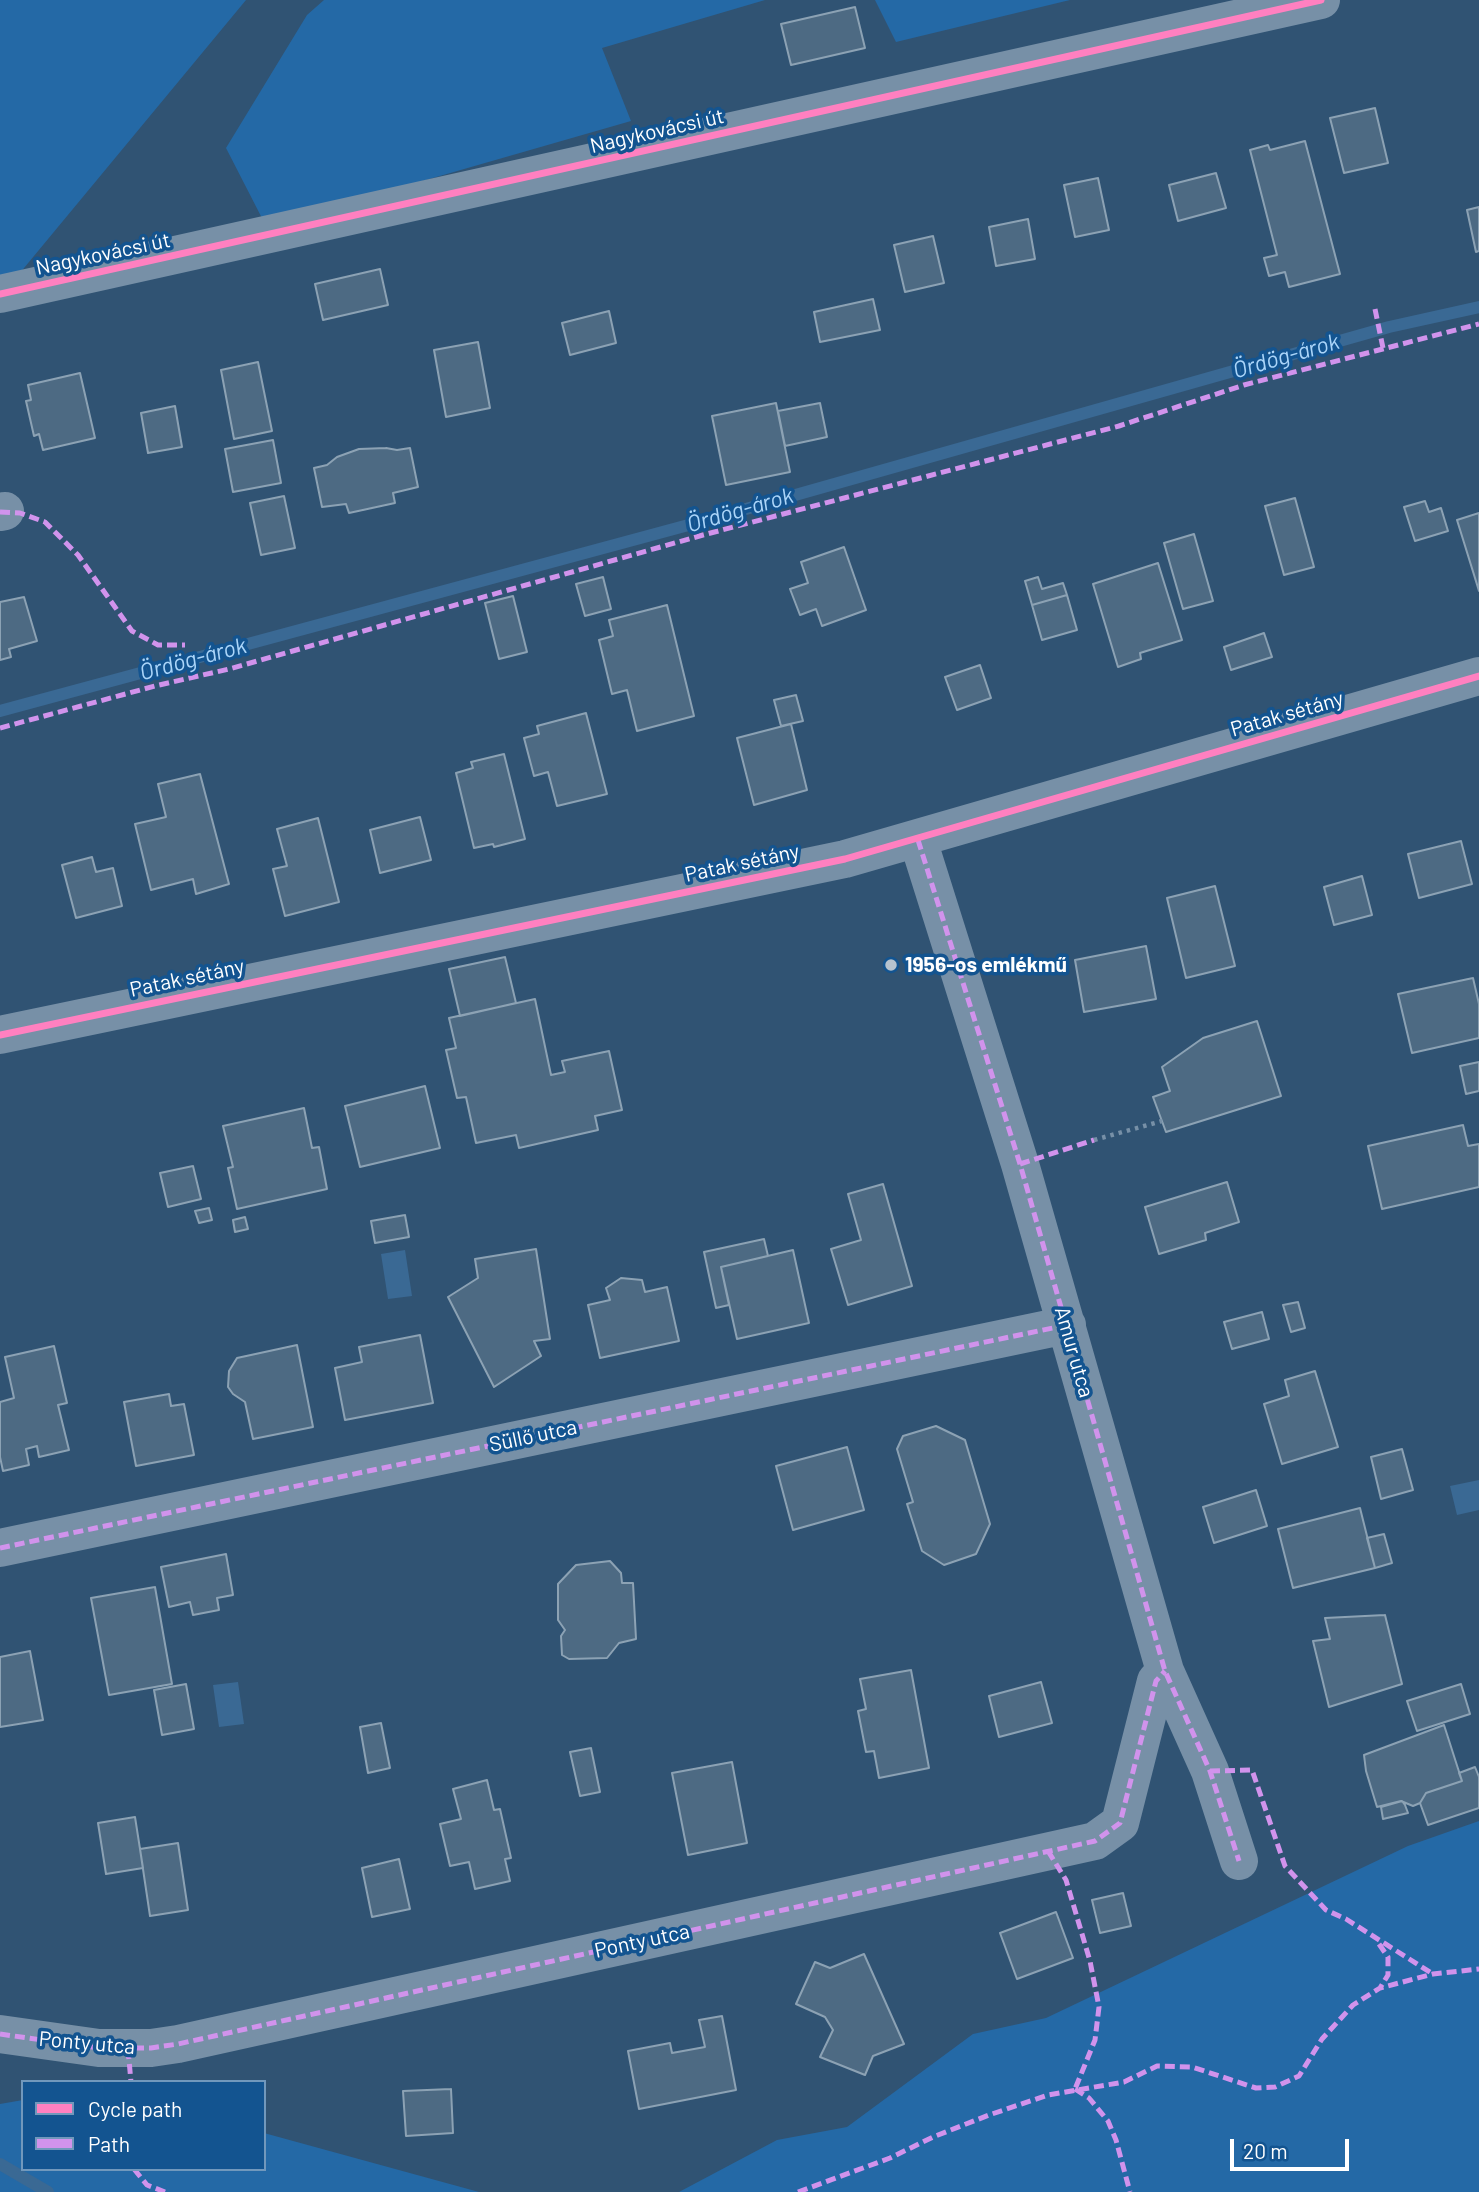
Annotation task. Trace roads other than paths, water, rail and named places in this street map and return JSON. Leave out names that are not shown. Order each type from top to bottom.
[{"type":"street","name":"Nagykovácsi út","points":[[0,294],[1321,0]]},
{"type":"street","name":"Patak sétány","points":[[0,1035],[777,874],[918,840],[1479,676]]},
{"type":"street","name":"Amur utca","points":[[918,840],[1020,1164],[1165,1671],[1210,1771],[1239,1861]]},
{"type":"street","name":"Süllő utca","points":[[0,1548],[1067,1325]]},
{"type":"street","name":"Ponty utca","points":[[0,2034],[99,2048],[151,2048],[178,2044],[1095,1841],[1120,1824],[1156,1681],[1165,1671]]},
{"type":"waterway","name":"Ördög-árok","points":[[0,711],[707,520],[1389,327],[1479,307]]},
{"type":"waterway","name":"Ördög-árok","points":[[0,2164],[48,2192]]},
{"type":"place","name":"1956-os emlékmű","points":[[891,965]]}]
